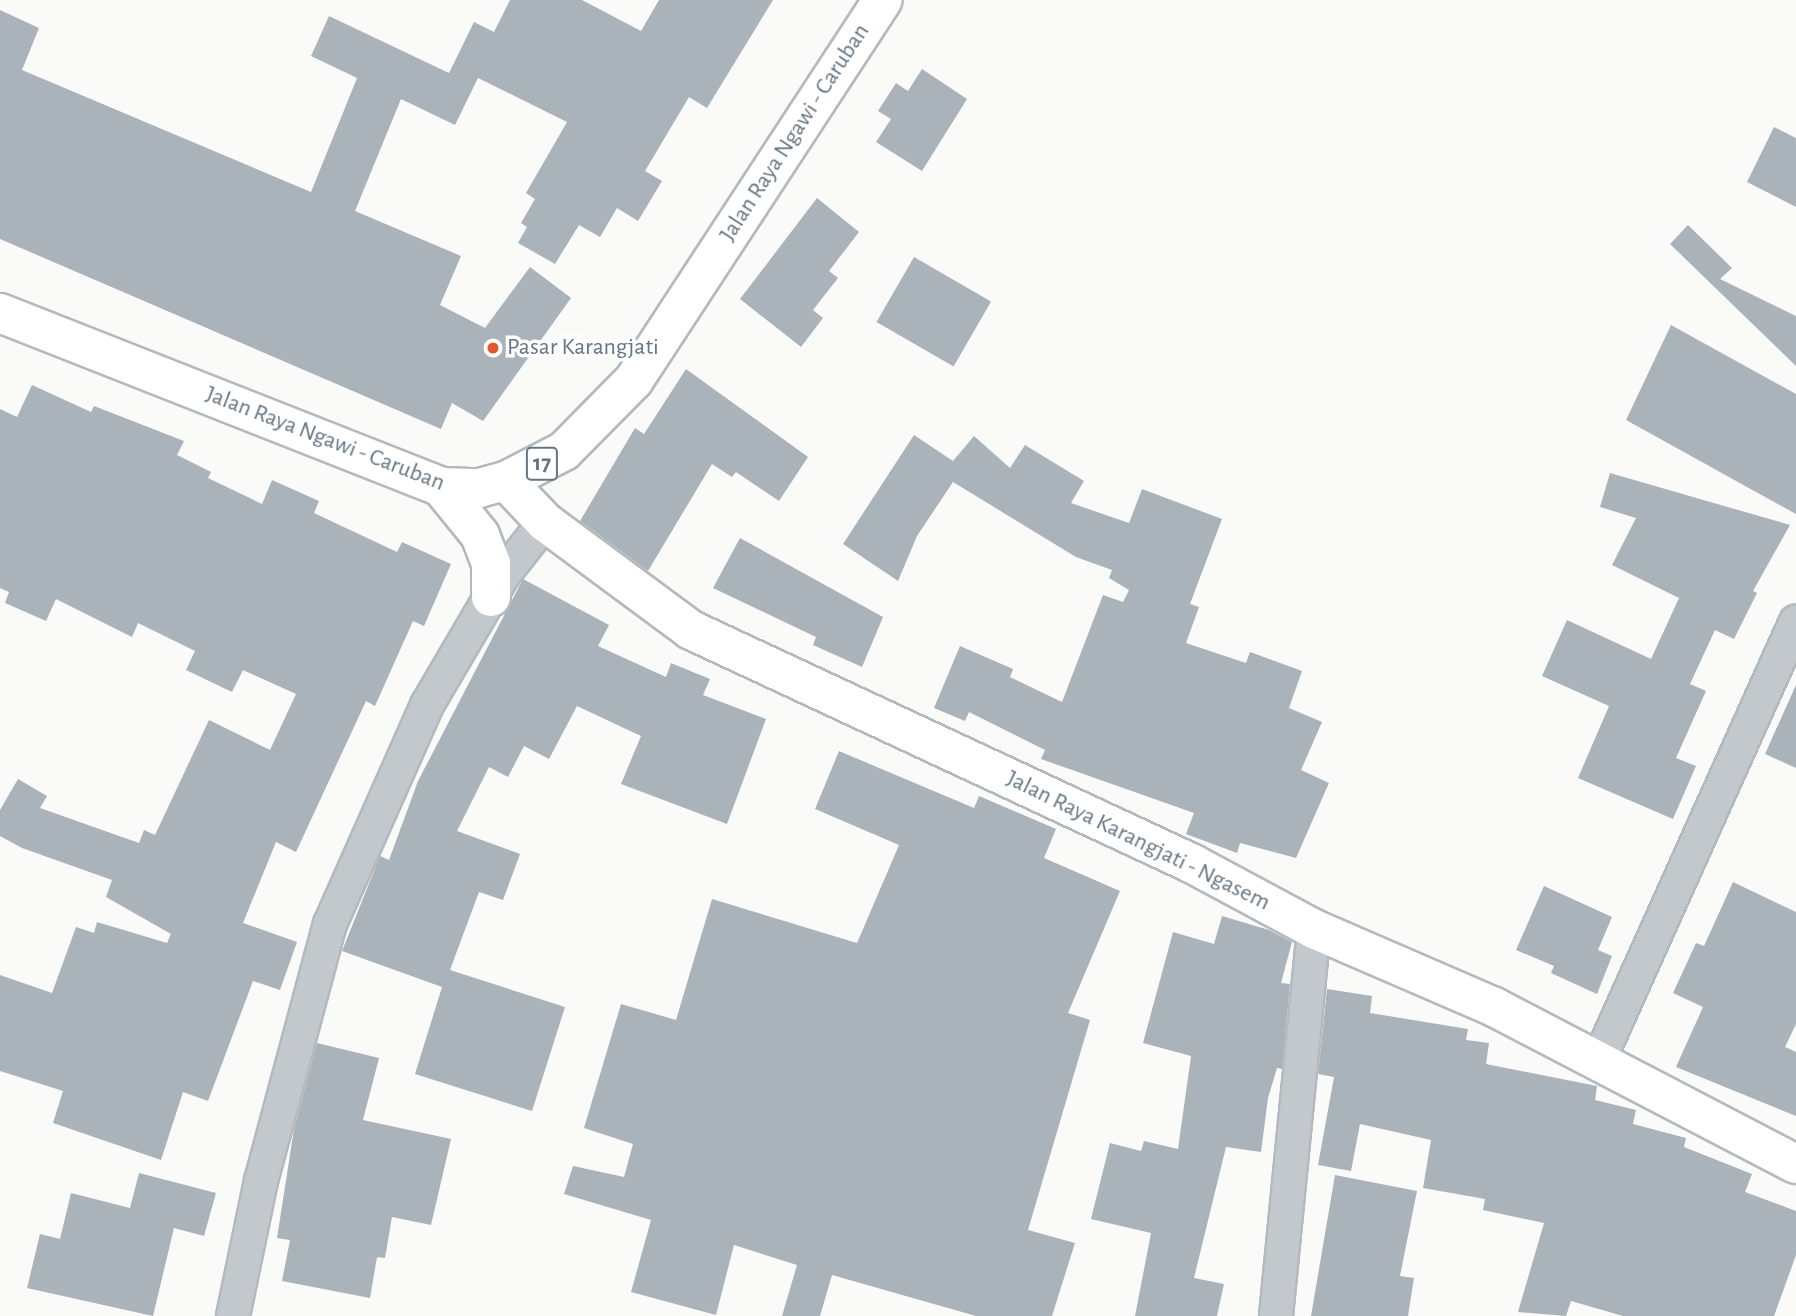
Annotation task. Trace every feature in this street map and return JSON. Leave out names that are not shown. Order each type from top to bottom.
[{"type":"main road","name":"Jalan Raya Ngawi - Caruban","points":[[0,313],[445,487],[479,488],[506,481],[564,451],[634,380],[883,0]]},
{"type":"main road","name":"Jalan Raya Karangjati - Ngasem","points":[[506,481],[545,522],[691,630],[1191,863],[1314,929],[1494,1007],[1796,1164]]},
{"type":"main road","points":[[445,487],[545,522]]},
{"type":"main road","points":[[445,487],[480,535],[491,563],[491,597]]},
{"type":"street","points":[[233,1316],[261,1181],[330,924],[427,705],[491,597],[545,522]]},
{"type":"street","points":[[1598,1062],[1796,621]]},
{"type":"street","points":[[1276,1316],[1314,929]]},
{"type":"building","points":[[510,0],[582,0],[641,31],[659,0],[773,0],[707,108],[689,97],[645,171],[662,181],[638,221],[617,208],[600,237],[579,225],[555,264],[518,243],[527,227],[521,223],[535,199],[526,193],[567,122],[478,78],[455,125],[401,99],[355,211],[461,256],[440,305],[485,328],[530,267],[571,298],[483,421],[452,403],[441,429],[0,239],[0,10],[39,28],[22,70],[311,192],[357,78],[311,56],[329,16],[449,73],[474,22],[494,32]]},
{"type":"building","points":[[922,69],[967,99],[922,171],[876,142],[891,119],[878,111],[896,83],[908,91]]},
{"type":"building","points":[[1774,127],[1796,138],[1796,207],[1747,182]]},
{"type":"building","points":[[817,198],[859,232],[829,271],[838,278],[813,310],[823,318],[801,347],[740,299]]},
{"type":"building","points":[[1688,225],[1732,268],[1720,279],[1796,316],[1796,366],[1670,244]]},
{"type":"building","points":[[914,257],[991,302],[954,366],[876,322]]},
{"type":"building","points":[[1671,325],[1796,394],[1796,514],[1626,420]]},
{"type":"building","points":[[686,369],[808,457],[779,501],[736,472],[732,477],[712,464],[648,571],[580,521],[635,428],[644,434]]},
{"type":"building","points":[[32,385],[91,412],[94,406],[184,441],[177,455],[211,472],[208,478],[262,504],[272,480],[319,501],[314,513],[397,552],[402,542],[451,564],[424,626],[413,621],[375,706],[366,701],[296,852],[276,842],[243,923],[297,942],[280,990],[253,981],[208,1101],[183,1092],[161,1160],[53,1123],[63,1091],[0,1071],[0,975],[52,993],[76,927],[94,933],[97,922],[167,943],[171,934],[106,897],[112,880],[22,848],[0,836],[0,810],[18,779],[47,796],[40,808],[139,843],[144,830],[155,835],[209,720],[270,750],[296,694],[243,670],[232,692],[186,670],[195,651],[138,623],[132,637],[56,599],[46,621],[5,603],[9,592],[0,588],[0,409],[17,417]]},
{"type":"building","points":[[914,435],[953,461],[974,436],[1010,468],[1025,445],[1084,481],[1071,503],[1129,523],[1142,489],[1222,519],[1190,604],[1199,607],[1186,643],[1246,663],[1250,652],[1302,671],[1289,708],[1322,722],[1301,770],[1329,783],[1296,858],[1240,843],[1237,853],[1186,834],[1194,813],[1041,759],[1045,750],[969,712],[965,721],[934,708],[960,646],[1013,669],[1010,677],[1062,702],[1103,595],[1123,602],[1129,590],[1109,578],[1112,570],[1076,557],[953,482],[917,536],[898,581],[843,544]]},
{"type":"building","points":[[1610,473],[1790,525],[1753,591],[1757,593],[1734,639],[1715,630],[1690,684],[1706,691],[1676,758],[1696,766],[1673,819],[1578,778],[1609,706],[1542,676],[1567,620],[1651,659],[1679,598],[1612,565],[1636,518],[1600,507]]},
{"type":"building","points":[[740,538],[883,617],[862,667],[813,645],[816,637],[713,588]]},
{"type":"building","points":[[523,579],[609,625],[598,646],[666,677],[671,663],[710,679],[703,695],[766,719],[727,824],[621,784],[641,736],[577,706],[549,759],[524,746],[508,777],[489,767],[457,831],[520,854],[503,900],[479,892],[450,970],[565,1007],[532,1111],[415,1074],[442,987],[342,951],[380,856],[389,860],[418,781]]},
{"type":"building","points":[[1796,685],[1796,768],[1765,754]]},
{"type":"building","points":[[839,751],[974,808],[979,796],[1056,829],[1044,858],[1120,891],[1068,1013],[1090,1020],[1028,1230],[1075,1243],[1052,1316],[976,1316],[832,1275],[820,1316],[782,1316],[797,1265],[734,1245],[716,1315],[631,1292],[651,1220],[564,1194],[573,1166],[624,1177],[633,1144],[584,1128],[621,1004],[676,1020],[712,899],[857,943],[899,845],[815,809]]},
{"type":"building","points":[[1733,882],[1796,912],[1796,1024],[1785,1047],[1796,1052],[1796,1116],[1676,1067],[1703,1007],[1673,993],[1696,943],[1704,946]]},
{"type":"building","points":[[1544,886],[1612,917],[1598,950],[1612,956],[1597,994],[1551,973],[1554,966],[1516,950]]},
{"type":"building","points":[[1222,916],[1269,930],[1292,942],[1281,983],[1290,984],[1282,1069],[1277,1068],[1268,1098],[1261,1152],[1226,1147],[1194,1278],[1224,1284],[1217,1316],[1135,1316],[1151,1233],[1091,1219],[1110,1143],[1141,1151],[1144,1141],[1178,1149],[1191,1056],[1143,1043],[1173,932],[1214,944]]},
{"type":"building","points":[[1327,989],[1372,996],[1370,1013],[1468,1029],[1466,1040],[1489,1043],[1486,1064],[1597,1086],[1595,1100],[1636,1110],[1633,1124],[1686,1138],[1684,1147],[1752,1174],[1745,1192],[1796,1211],[1796,1255],[1774,1316],[1623,1316],[1571,1301],[1566,1316],[1518,1312],[1544,1223],[1483,1210],[1485,1199],[1423,1188],[1431,1140],[1360,1124],[1351,1171],[1318,1165],[1334,1077],[1318,1074]]},
{"type":"building","points":[[317,1043],[379,1058],[363,1120],[451,1139],[431,1225],[392,1217],[385,1258],[377,1257],[370,1298],[282,1281],[290,1240],[277,1238],[294,1129]]},
{"type":"building","points":[[139,1173],[216,1193],[204,1236],[174,1228],[153,1316],[27,1288],[40,1234],[60,1239],[71,1193],[130,1208]]},
{"type":"building","points":[[1335,1175],[1417,1191],[1400,1276],[1414,1278],[1408,1316],[1311,1316]]},
{"type":"place","name":"Pasar Karangjati","points":[[493,348]]}]
